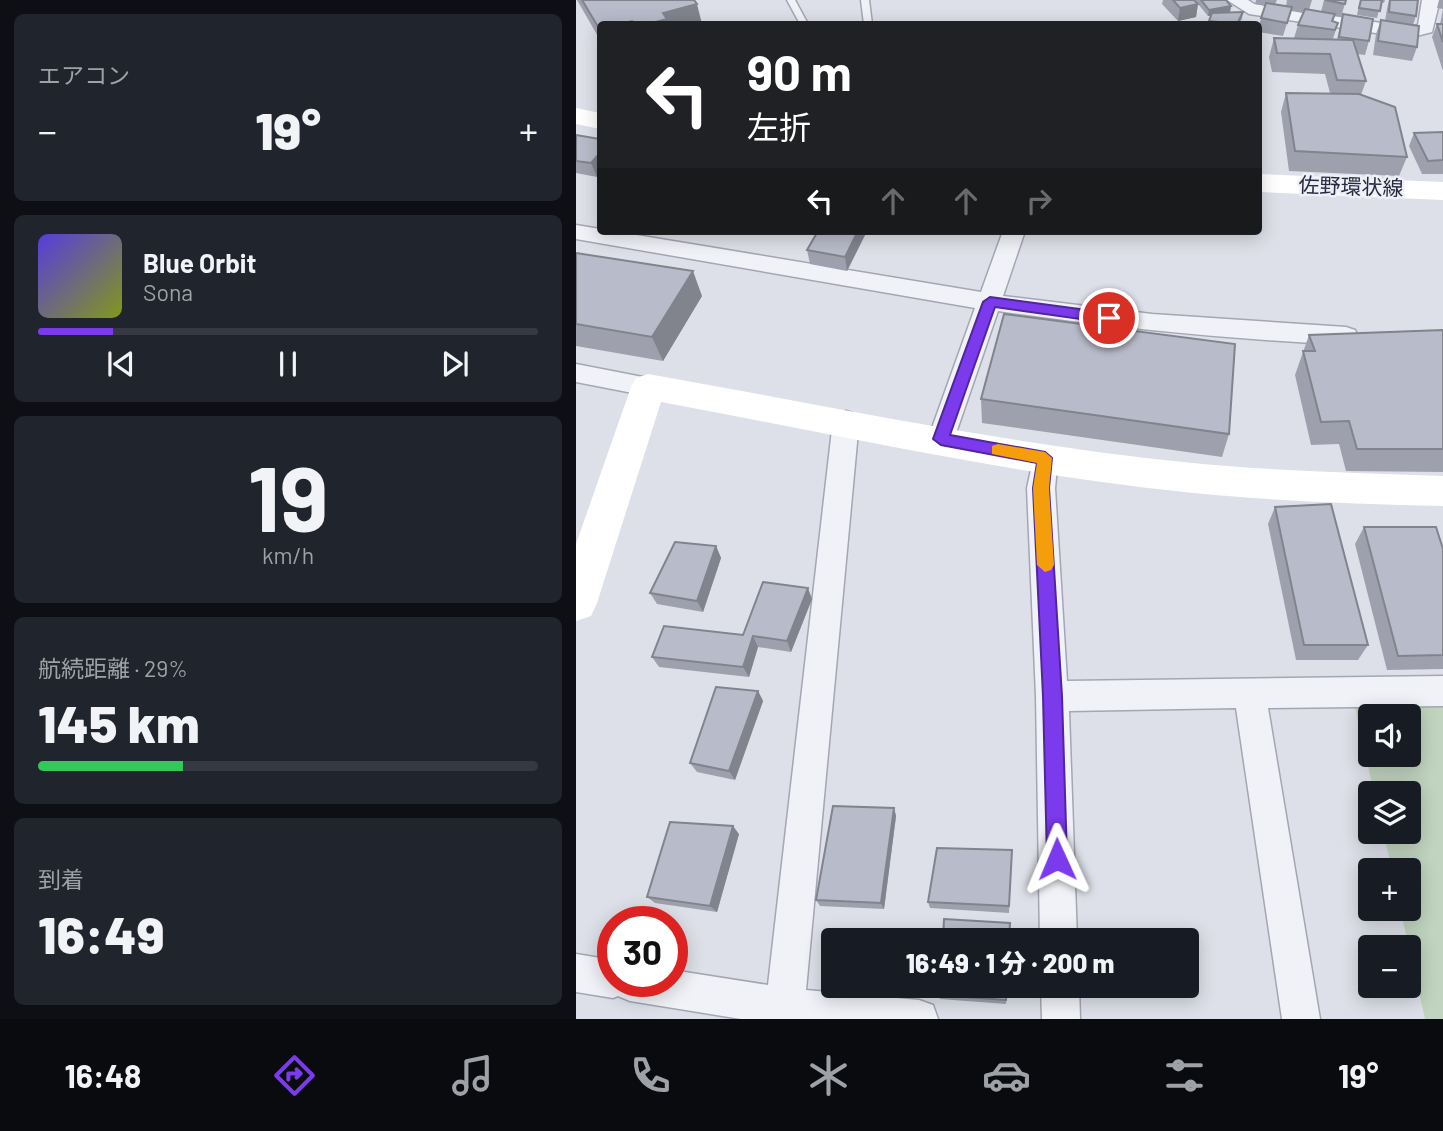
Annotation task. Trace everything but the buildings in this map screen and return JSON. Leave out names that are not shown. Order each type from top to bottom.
[{"type":"street","points":[[1236,0],[1249,9],[1409,33],[1426,28],[1431,0]]},
{"type":"street","points":[[576,95],[597,98]]},
{"type":"street","points":[[576,116],[597,120]]},
{"type":"street","name":"佐野環状線","points":[[1262,183],[1443,191]]},
{"type":"street","name":"佐野環状線","points":[[1262,200],[1443,206]]},
{"type":"street","points":[[576,232],[990,302],[1182,327],[1257,334],[1365,337]]},
{"type":"street","points":[[941,439],[1013,235]]},
{"type":"street","points":[[576,373],[1045,458],[1182,477],[1293,486],[1443,491]]},
{"type":"street","points":[[576,603],[648,387]]},
{"type":"street","points":[[785,1007],[846,421]]},
{"type":"street","points":[[1045,458],[1041,488],[1053,696],[1059,928]]},
{"type":"street","points":[[1053,696],[1443,691]]},
{"type":"street","points":[[1250,694],[1300,1019]]},
{"type":"street","points":[[576,973],[597,976]]},
{"type":"street","points":[[688,991],[785,1007],[919,1019]]},
{"type":"street","points":[[1060,998],[1061,1019]]},
{"type":"lane","points":[[791,0],[802,21]]},
{"type":"lane","points":[[865,0],[868,21]]},
{"type":"green space","points":[[1443,705],[1443,1019],[1425,1019],[1420,998],[1421,935],[1406,935],[1403,921],[1421,921],[1421,858],[1389,858],[1386,844],[1421,844],[1421,781],[1371,781],[1368,767],[1421,767],[1421,706]]},
{"type":"slow traffic","points":[[998,450],[1045,458],[1041,488],[1045,565]]},
{"type":"route","points":[[1057,859],[1053,696],[1041,488],[1045,458],[941,439],[990,302],[1109,318]]}]
